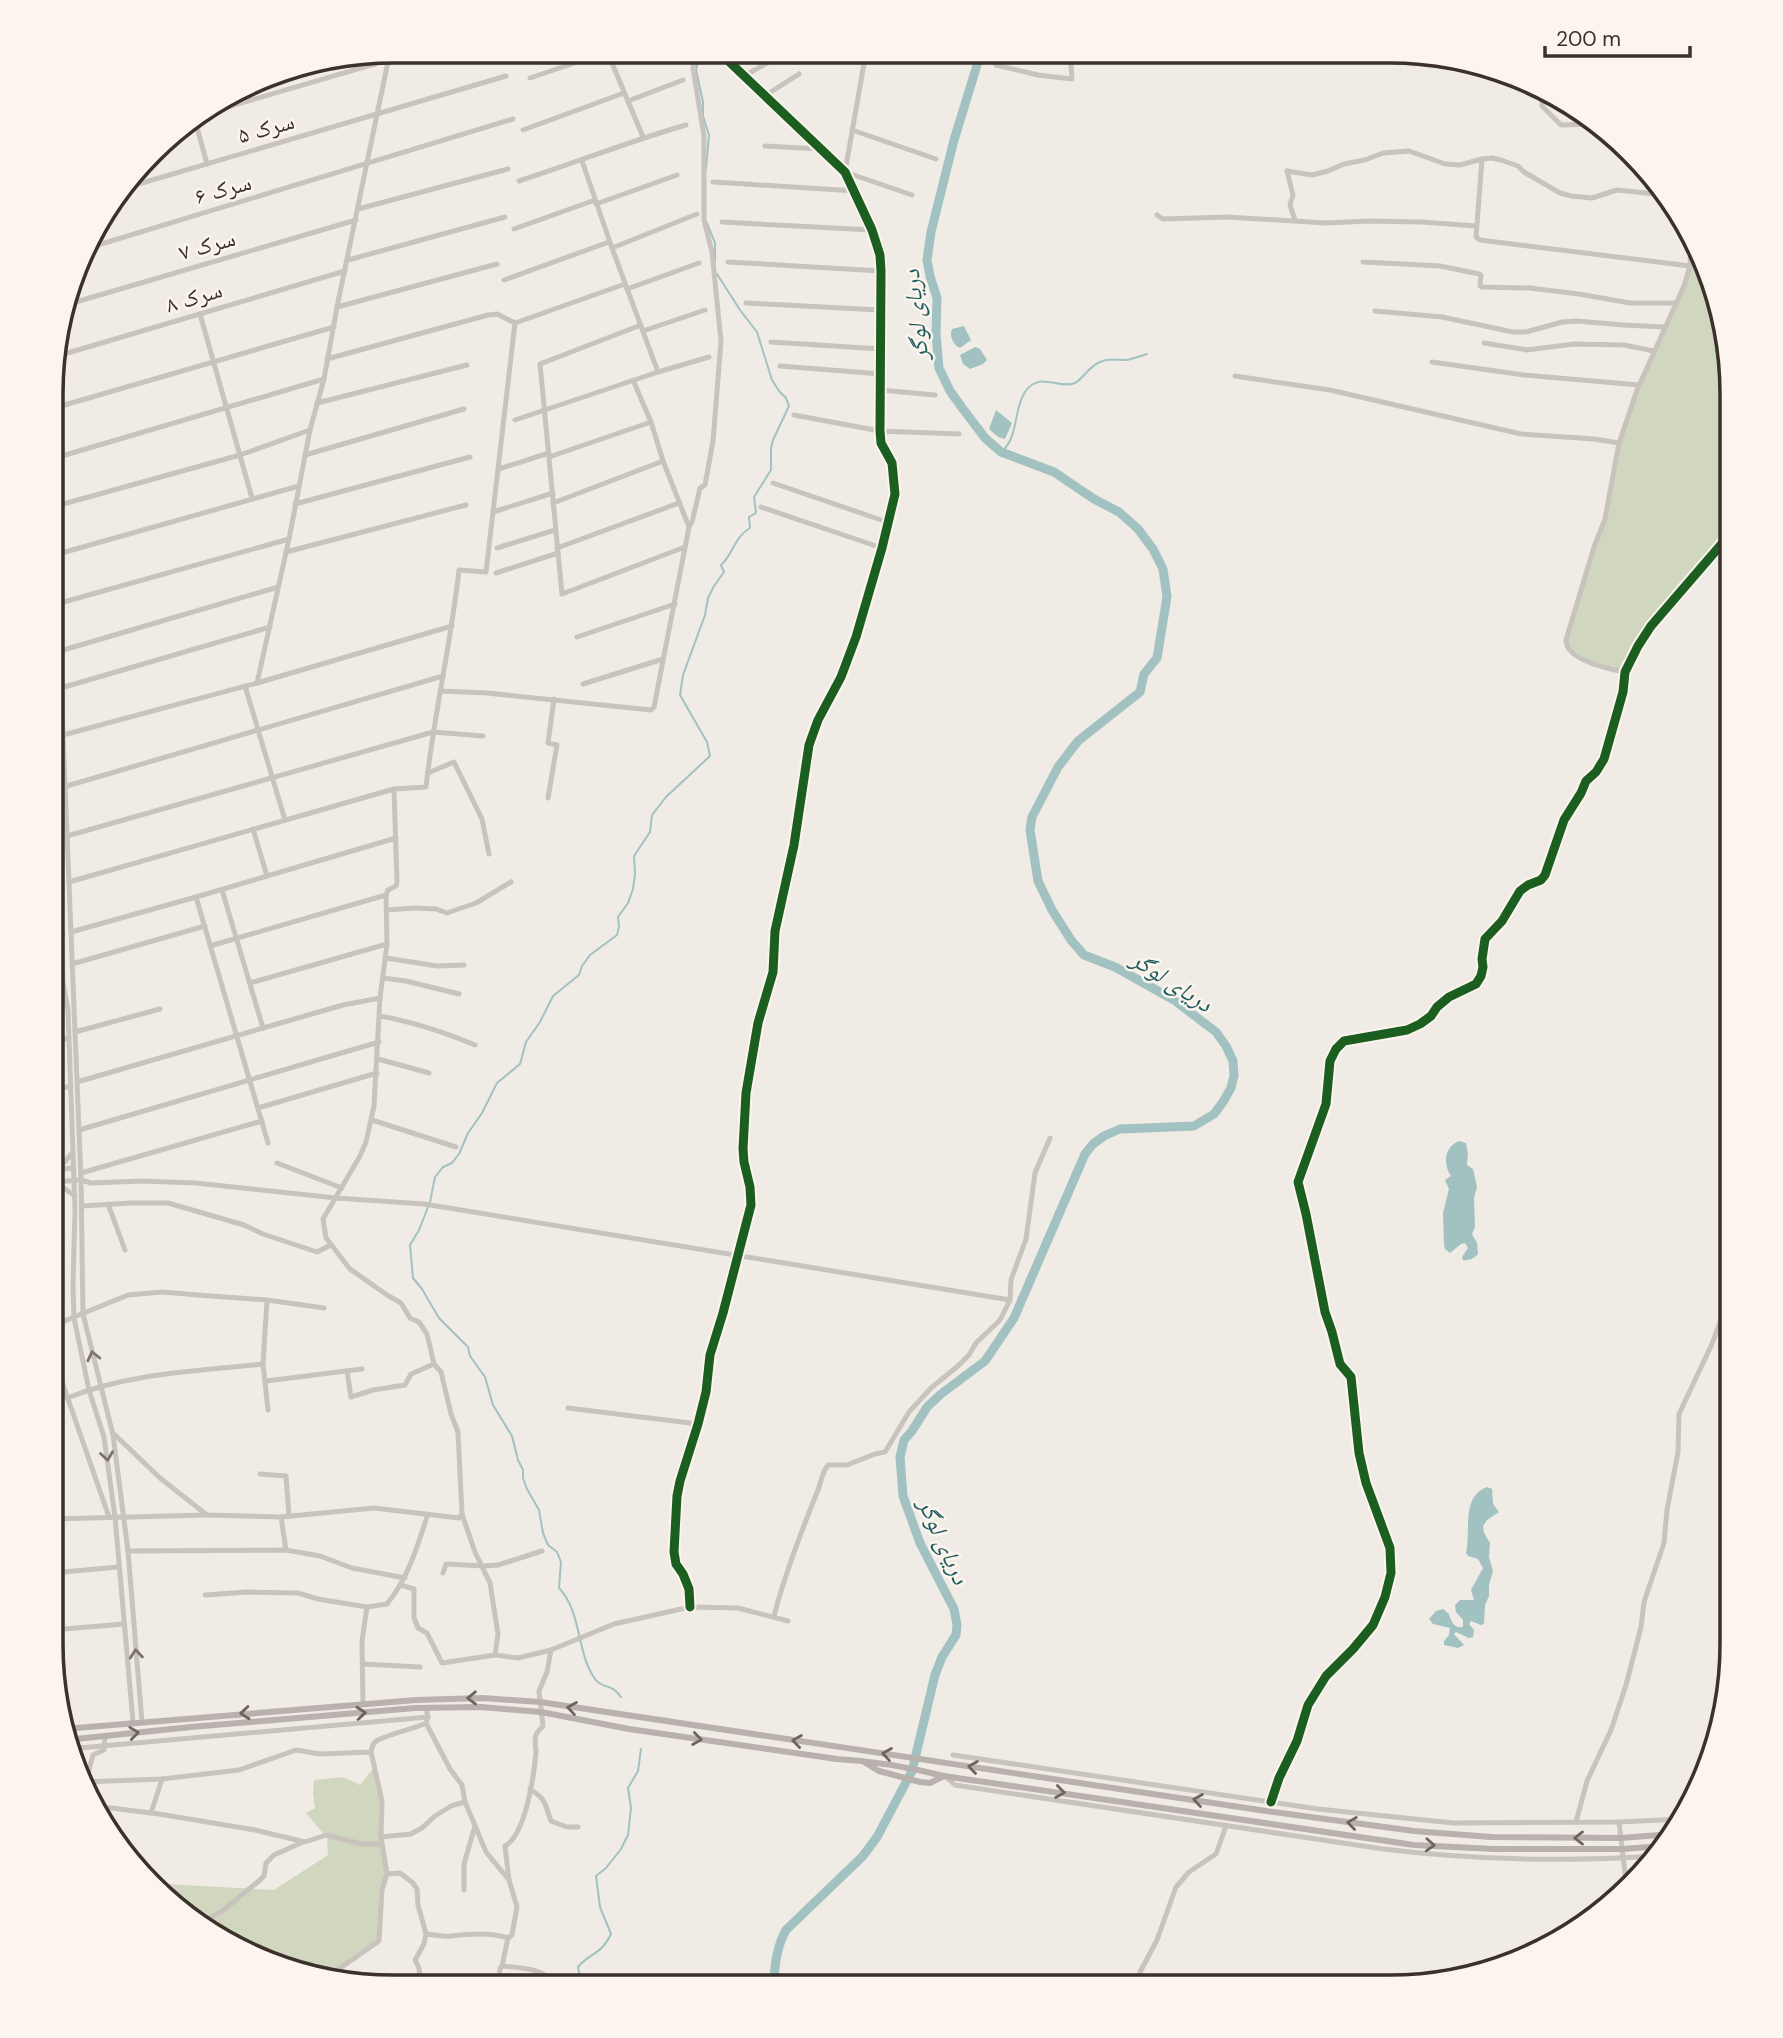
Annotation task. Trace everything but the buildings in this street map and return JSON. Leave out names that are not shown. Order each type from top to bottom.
[{"type":"main road","points":[[74,1727],[363,1703],[483,1698],[540,1702],[1414,1831],[1492,1837],[1621,1838],[1659,1835]]},
{"type":"main road","points":[[77,1739],[426,1708],[481,1707],[541,1712],[629,1729],[837,1759],[862,1760],[909,1767],[944,1776],[1414,1844],[1494,1849],[1650,1847]]},
{"type":"main road","points":[[862,1760],[879,1771],[920,1782],[930,1783],[944,1776]]},
{"type":"main road","points":[[1265,1821],[1266,1811]]},
{"type":"street","points":[[257,683],[310,430],[324,379],[388,63]]},
{"type":"street","points":[[530,78],[579,63]]},
{"type":"street","points":[[612,63],[643,137]]},
{"type":"street","points":[[440,691],[487,692],[653,709],[689,527],[699,488],[705,485],[713,441],[720,341],[712,252],[704,220],[704,136],[694,63]]},
{"type":"street","points":[[690,1607],[689,1589],[676,1564],[674,1552],[679,1488],[706,1392],[710,1355],[751,1205],[743,1149],[746,1093],[758,1023],[773,972],[775,931],[794,845],[809,745],[818,720],[841,677],[856,637],[895,494],[892,463],[881,443],[881,271],[880,255],[872,230],[845,172],[730,63]]},
{"type":"street","points":[[744,76],[766,63]]},
{"type":"street","points":[[845,172],[864,63]]},
{"type":"street","points":[[997,63],[1038,75],[1072,79],[1071,63]]},
{"type":"street","points":[[230,106],[378,64]]},
{"type":"street","points":[[766,95],[799,74]]},
{"type":"street","name":"سرک ۵","points":[[138,184],[506,76]]},
{"type":"street","points":[[628,100],[683,80]]},
{"type":"street","points":[[523,130],[624,93]]},
{"type":"street","points":[[1542,101],[1542,106],[1559,124],[1581,125]]},
{"type":"street","name":"سرک ۶","points":[[99,245],[513,119]]},
{"type":"street","points":[[519,181],[686,124]]},
{"type":"street","points":[[197,128],[207,164]]},
{"type":"street","points":[[852,130],[936,159]]},
{"type":"street","points":[[765,146],[821,149]]},
{"type":"street","points":[[1295,220],[1290,205],[1293,195],[1287,171],[1312,174],[1328,171],[1344,163],[1403,150],[1417,152],[1445,164],[1460,165],[1492,158],[1518,166],[1560,193],[1571,196],[1592,198],[1617,190],[1652,194]]},
{"type":"street","points":[[1482,159],[1476,237],[1486,241],[1690,266]]},
{"type":"street","points":[[582,161],[610,245],[658,372]]},
{"type":"street","points":[[358,209],[508,169]]},
{"type":"street","points":[[845,172],[912,195]]},
{"type":"street","points":[[513,229],[677,175]]},
{"type":"street","points":[[713,182],[855,191]]},
{"type":"street","points":[[504,280],[697,214]]},
{"type":"street","points":[[1157,215],[1163,219],[1227,217],[1326,223],[1421,222],[1476,226]]},
{"type":"street","points":[[348,260],[505,217]]},
{"type":"street","name":"سرک ۷","points":[[76,302],[356,220]]},
{"type":"street","points":[[722,222],[872,230]]},
{"type":"street","points":[[1625,672],[1583,660],[1566,646],[1574,608],[1605,519],[1619,443],[1639,385],[1690,266],[1690,258]]},
{"type":"street","points":[[729,262],[881,271]]},
{"type":"street","points":[[1363,262],[1440,266],[1479,274],[1482,287],[1567,292],[1630,303],[1675,303]]},
{"type":"street","points":[[327,359],[488,315],[497,314],[515,323],[699,263]]},
{"type":"street","points":[[337,307],[497,264]]},
{"type":"street","name":"سرک ۸","points":[[66,354],[345,271]]},
{"type":"street","points":[[746,303],[879,310]]},
{"type":"street","points":[[685,547],[562,594],[540,364],[642,328],[705,310]]},
{"type":"street","points":[[1375,311],[1442,317],[1513,332],[1526,332],[1577,321],[1665,327]]},
{"type":"street","points":[[200,314],[252,498]]},
{"type":"street","points":[[69,882],[394,789],[425,787],[459,570],[486,572],[515,323]]},
{"type":"street","points":[[63,405],[334,327]]},
{"type":"street","points":[[771,342],[881,349]]},
{"type":"street","points":[[1484,343],[1527,350],[1574,344],[1624,345],[1654,351]]},
{"type":"street","points":[[514,420],[709,357]]},
{"type":"street","points":[[1432,362],[1524,375],[1639,385]]},
{"type":"street","points":[[317,404],[467,365]]},
{"type":"street","points":[[780,366],[881,374]]},
{"type":"street","points":[[1235,376],[1330,390],[1521,434],[1619,443]]},
{"type":"street","points":[[63,456],[324,379]]},
{"type":"street","points":[[633,380],[689,527]]},
{"type":"street","points":[[881,390],[935,395]]},
{"type":"street","points":[[305,455],[464,409]]},
{"type":"street","points":[[794,415],[880,431],[959,434]]},
{"type":"street","points":[[499,468],[651,422]]},
{"type":"street","points":[[63,504],[240,455],[310,430]]},
{"type":"street","points":[[295,504],[470,457]]},
{"type":"street","points":[[553,503],[663,461]]},
{"type":"street","points":[[773,483],[887,522]]},
{"type":"street","points":[[63,553],[299,486]]},
{"type":"street","points":[[493,512],[552,493]]},
{"type":"street","points":[[496,573],[679,503]]},
{"type":"street","points":[[286,552],[466,505]]},
{"type":"street","points":[[761,507],[882,548]]},
{"type":"street","points":[[497,548],[555,530]]},
{"type":"street","points":[[63,603],[289,538]]},
{"type":"street","points":[[1271,1802],[1297,1741],[1308,1705],[1326,1676],[1373,1625],[1385,1597],[1391,1573],[1390,1548],[1366,1482],[1359,1453],[1350,1377],[1340,1364],[1325,1312],[1298,1182],[1326,1104],[1330,1061],[1344,1041],[1407,1030],[1431,1016],[1449,997],[1476,984],[1483,967],[1485,939],[1502,921],[1520,891],[1545,876],[1564,820],[1586,781],[1604,759],[1623,691],[1625,672],[1651,626],[1720,545]]},
{"type":"street","points":[[63,651],[278,587]]},
{"type":"street","points":[[577,637],[675,604]]},
{"type":"street","points":[[142,1722],[128,1551],[112,1432],[83,1314],[81,1174],[63,735],[257,683],[452,626]]},
{"type":"street","points":[[63,688],[270,627]]},
{"type":"street","points":[[583,684],[663,659]]},
{"type":"street","points":[[65,786],[443,676]]},
{"type":"street","points":[[245,686],[285,820]]},
{"type":"street","points":[[548,798],[557,746],[548,743],[554,699]]},
{"type":"street","points":[[67,836],[433,732],[483,736]]},
{"type":"street","points":[[428,773],[454,762],[482,819],[489,854]]},
{"type":"street","points":[[394,789],[397,882],[386,895],[387,944],[380,998],[372,1120],[360,1156],[323,1219],[326,1238],[350,1269],[401,1303],[410,1318],[419,1322],[427,1334],[434,1364],[441,1371],[458,1432],[463,1514],[475,1552],[490,1583],[498,1634],[495,1656]]},
{"type":"street","points":[[253,829],[267,876]]},
{"type":"street","points":[[71,932],[396,838]]},
{"type":"street","points":[[387,910],[436,909],[447,914],[476,903],[511,882]]},
{"type":"street","points":[[222,890],[263,1028]]},
{"type":"street","points":[[211,946],[386,895]]},
{"type":"street","points":[[196,897],[268,1143]]},
{"type":"street","points":[[72,964],[205,926]]},
{"type":"street","points":[[63,934],[63,983],[68,1010],[75,1196],[74,1318],[89,1390],[104,1437],[120,1567],[132,1722]]},
{"type":"street","points":[[250,983],[387,944]]},
{"type":"street","points":[[386,958],[437,966],[464,965]]},
{"type":"street","points":[[383,978],[459,995]]},
{"type":"street","points":[[77,1082],[237,1035],[380,998]]},
{"type":"street","points":[[75,1032],[160,1009]]},
{"type":"street","points":[[380,1016],[442,1031],[475,1045]]},
{"type":"street","points":[[63,1039],[69,1038]]},
{"type":"street","points":[[79,1130],[379,1042]]},
{"type":"street","points":[[378,1059],[429,1073]]},
{"type":"street","points":[[258,1108],[377,1073]]},
{"type":"street","points":[[63,1088],[71,1086]]},
{"type":"street","points":[[372,1120],[456,1146]]},
{"type":"street","points":[[63,1182],[74,1181],[81,1174],[262,1121]]},
{"type":"street","points":[[774,1616],[796,1543],[824,1470],[828,1465],[855,1463],[885,1452],[909,1412],[931,1388],[969,1355],[975,1343],[1000,1320],[1010,1300],[1011,1280],[1026,1239],[1035,1173],[1050,1138]]},
{"type":"street","points":[[63,1164],[73,1152]]},
{"type":"street","points":[[277,1163],[342,1188]]},
{"type":"street","points":[[63,1169],[74,1168],[91,1183],[197,1183],[336,1198],[424,1204],[1010,1300]]},
{"type":"street","points":[[63,1187],[75,1196]]},
{"type":"street","points":[[82,1206],[168,1203],[317,1252],[331,1245]]},
{"type":"street","points":[[108,1204],[125,1250]]},
{"type":"street","points":[[63,1322],[128,1295],[139,1294],[267,1300],[324,1308]]},
{"type":"street","points":[[267,1300],[263,1364],[268,1410]]},
{"type":"street","points":[[1576,1822],[1587,1781],[1611,1730],[1622,1697],[1641,1628],[1644,1602],[1664,1543],[1678,1452],[1679,1414],[1720,1321]]},
{"type":"street","points":[[67,1398],[134,1378],[263,1364]]},
{"type":"street","points":[[346,1371],[351,1397],[405,1385],[411,1374],[434,1364]]},
{"type":"street","points":[[266,1381],[362,1369]]},
{"type":"street","points":[[63,1386],[112,1517]]},
{"type":"street","points":[[568,1408],[698,1424]]},
{"type":"street","points":[[112,1432],[160,1478],[207,1515]]},
{"type":"street","points":[[260,1474],[286,1475],[289,1516]]},
{"type":"street","points":[[63,1519],[207,1515],[281,1517],[374,1508],[459,1518],[463,1514]]},
{"type":"street","points":[[205,1595],[298,1593],[367,1607],[387,1604],[405,1578],[428,1514]]},
{"type":"street","points":[[281,1517],[286,1550]]},
{"type":"street","points":[[128,1551],[286,1550],[320,1556],[352,1568],[405,1578]]},
{"type":"street","points":[[443,1573],[446,1564],[483,1566],[505,1563],[542,1550]]},
{"type":"street","points":[[63,1572],[120,1567]]},
{"type":"street","points":[[401,1585],[414,1589],[414,1618],[418,1628],[427,1633],[442,1663],[495,1656],[518,1658],[551,1650],[588,1633],[652,1614],[690,1607],[737,1608],[788,1621]]},
{"type":"street","points":[[363,1703],[362,1641],[367,1607]]},
{"type":"street","points":[[63,1629],[124,1624]]},
{"type":"street","points":[[499,1975],[508,1938],[512,1935],[517,1907],[509,1880],[505,1846],[510,1844],[519,1831],[530,1788],[536,1735],[542,1726],[539,1691],[547,1672],[551,1650]]},
{"type":"street","points":[[362,1664],[420,1667]]},
{"type":"street","points":[[426,1708],[427,1720],[450,1769],[462,1785],[465,1802],[486,1852],[509,1880]]},
{"type":"street","points":[[80,1748],[427,1720]]},
{"type":"street","points":[[337,1970],[379,1941],[382,1891],[387,1874],[381,1837],[382,1801],[371,1752],[372,1745],[378,1740],[416,1729],[427,1720]]},
{"type":"street","points":[[88,1770],[93,1755],[104,1750],[106,1737]]},
{"type":"street","points":[[94,1783],[162,1779],[239,1770],[296,1750],[320,1754],[371,1752]]},
{"type":"street","points":[[953,1755],[1271,1802],[1453,1823],[1669,1820]]},
{"type":"street","points":[[944,1776],[955,1785],[1443,1856],[1527,1859],[1642,1857]]},
{"type":"street","points":[[151,1813],[162,1779]]},
{"type":"street","points":[[530,1788],[547,1804],[551,1821],[567,1827],[578,1827]]},
{"type":"street","points":[[381,1837],[411,1834],[422,1829],[435,1816],[465,1802]]},
{"type":"street","points":[[106,1807],[255,1830],[305,1842]]},
{"type":"street","points":[[1619,1822],[1625,1876]]},
{"type":"street","points":[[464,1890],[464,1864],[475,1826]]},
{"type":"street","points":[[1140,1975],[1157,1940],[1176,1887],[1189,1872],[1216,1854],[1226,1826]]},
{"type":"street","points":[[209,1918],[221,1912],[260,1880],[264,1876],[266,1863],[274,1855],[305,1842],[326,1835],[382,1846]]},
{"type":"street","points":[[387,1874],[400,1873],[417,1889],[418,1905],[426,1934],[415,1960],[420,1975]]},
{"type":"street","points":[[426,1934],[496,1934],[508,1938]]},
{"type":"street","points":[[502,1966],[550,1975]]},
{"type":"green space","points":[[1690,258],[1709,309],[1717,351],[1720,394],[1720,546],[1651,626],[1625,672],[1582,660],[1570,652],[1566,640],[1605,519],[1619,443],[1637,390],[1690,266]]},
{"type":"green space","points":[[375,1766],[382,1801],[381,1837],[387,1874],[382,1890],[379,1941],[340,1970],[309,1964],[248,1941],[210,1919],[166,1884],[274,1890],[328,1855],[327,1838],[306,1813],[315,1808],[314,1780],[343,1777],[360,1785]]},
{"type":"water","points":[[964,326],[971,340],[960,348],[954,343],[951,332],[952,329]]},
{"type":"water","points":[[975,347],[980,349],[987,360],[970,369],[963,364],[960,355]]},
{"type":"water","points":[[996,410],[1012,423],[1005,439],[989,429]]},
{"type":"water","points":[[1459,1141],[1466,1143],[1467,1165],[1473,1169],[1477,1187],[1474,1198],[1475,1227],[1472,1234],[1477,1243],[1478,1254],[1465,1260],[1462,1257],[1468,1248],[1465,1243],[1450,1253],[1444,1245],[1443,1213],[1449,1189],[1445,1180],[1451,1176],[1446,1156],[1450,1147]]},
{"type":"water","points":[[1487,1487],[1492,1489],[1493,1504],[1499,1512],[1483,1526],[1490,1543],[1489,1557],[1493,1571],[1485,1605],[1484,1624],[1471,1621],[1469,1624],[1474,1630],[1473,1637],[1456,1632],[1454,1634],[1464,1645],[1458,1648],[1444,1645],[1450,1628],[1433,1624],[1429,1619],[1436,1611],[1443,1609],[1455,1626],[1463,1627],[1463,1620],[1456,1612],[1455,1605],[1460,1600],[1474,1600],[1471,1590],[1483,1568],[1478,1559],[1466,1553],[1470,1506],[1473,1498]]},
{"type":"waterway","points":[[698,63],[696,70],[703,102],[703,116],[709,135],[706,169]]},
{"type":"waterway","name":"دریای لوگر","points":[[774,1975],[778,1950],[786,1930],[863,1856],[877,1837],[912,1771],[935,1675],[942,1657],[956,1635],[954,1609],[920,1543],[903,1496],[900,1457],[904,1440],[927,1407],[985,1361],[1014,1318],[1085,1154],[1093,1144],[1120,1129],[1194,1126],[1214,1114],[1231,1088],[1234,1076],[1233,1061],[1216,1032],[1174,1000],[1115,967],[1084,955],[1052,910],[1038,881],[1030,830],[1032,817],[1058,767],[1078,741],[1140,692],[1144,674],[1157,658],[1167,597],[1163,569],[1153,549],[1138,529],[1119,512],[1054,472],[1001,452],[985,438],[963,409],[950,391],[939,368],[937,298],[927,260],[931,232],[954,140],[978,63]]},
{"type":"waterway","points":[[707,223],[715,243],[715,262]]},
{"type":"waterway","points":[[430,1202],[435,1177],[459,1154],[497,1083],[520,1064],[526,1042],[553,996],[579,975],[590,955],[617,935],[618,917],[628,903],[633,889],[634,856],[650,832],[652,815],[666,797],[710,756],[707,742],[680,695],[683,675],[705,615],[708,598],[724,572],[721,565],[740,536],[750,528],[749,517],[756,513],[754,497],[771,470],[773,440],[789,406],[772,380],[757,332],[717,274]]},
{"type":"waterway","points":[[1001,452],[1011,439],[1021,399],[1031,386],[1043,381],[1075,383],[1100,362],[1126,360],[1147,354]]},
{"type":"waterway","points":[[428,1207],[410,1245],[413,1278],[439,1318],[468,1347],[470,1356],[485,1377],[493,1405],[512,1436],[527,1489],[539,1510],[543,1533],[561,1562],[559,1588],[572,1609],[589,1668],[598,1682],[621,1697]]},
{"type":"waterway","points":[[580,1975],[578,1967],[600,1950],[611,1934],[600,1907],[596,1876],[621,1849],[628,1835],[631,1808],[628,1788],[638,1771],[641,1749]]},
{"type":"cycle path","points":[[690,1607],[689,1589],[676,1564],[674,1552],[677,1496],[706,1392],[710,1355],[751,1205],[743,1149],[746,1093],[758,1023],[773,972],[775,931],[794,845],[809,745],[818,720],[841,677],[856,637],[895,494],[892,463],[881,443],[881,271],[880,255],[872,230],[845,172],[731,63]]},
{"type":"cycle path","points":[[1271,1802],[1297,1741],[1308,1705],[1326,1676],[1373,1625],[1385,1597],[1391,1573],[1390,1548],[1366,1483],[1359,1453],[1351,1377],[1340,1364],[1325,1312],[1298,1182],[1326,1104],[1330,1061],[1344,1041],[1407,1030],[1431,1016],[1449,997],[1476,984],[1483,967],[1485,939],[1502,921],[1520,891],[1545,875],[1564,820],[1586,781],[1604,759],[1623,692],[1625,672],[1638,646],[1651,626],[1720,546]]}]
